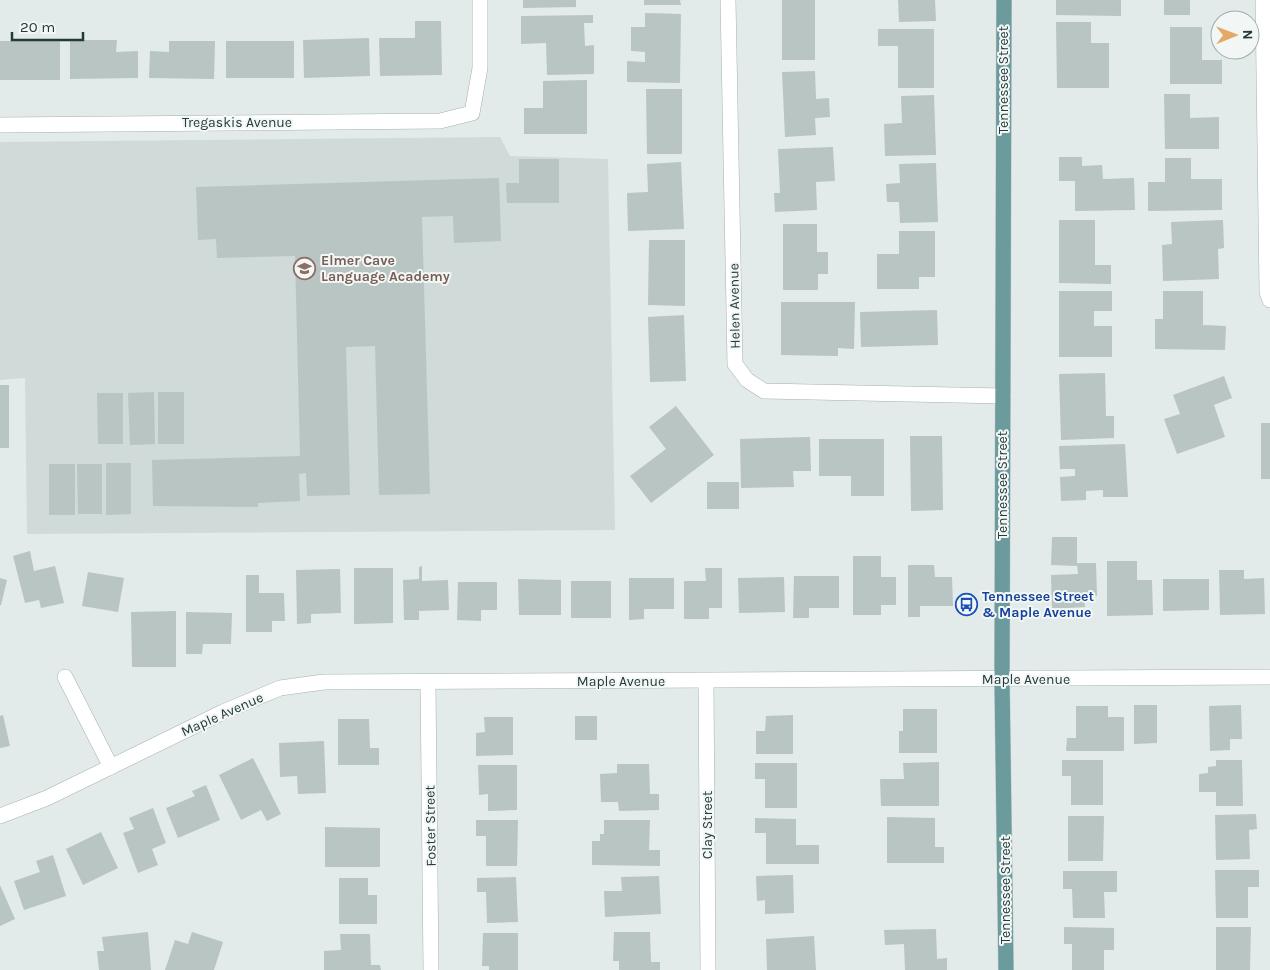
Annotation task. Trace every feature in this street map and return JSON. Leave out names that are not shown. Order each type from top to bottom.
[{"type":"main road","name":"Tennessee Street","points":[[1004,0],[1002,679],[1006,970]]},
{"type":"street","name":"Tregaskis Avenue","points":[[0,125],[440,121],[472,113],[480,68],[480,0]]},
{"type":"street","name":"Helen Avenue","points":[[728,0],[735,364],[747,380],[764,391],[1003,396]]},
{"type":"street","points":[[1262,0],[1267,99],[1267,292],[1270,300]]},
{"type":"street","points":[[64,677],[111,767]]},
{"type":"street","name":"Maple Avenue","points":[[0,816],[47,798],[223,712],[280,688],[324,682],[1270,678]]},
{"type":"street","name":"Clay Street","points":[[706,681],[708,970]]},
{"type":"street","name":"Foster Street","points":[[428,683],[431,970]]},
{"type":"shaded area","name":"Elmer Cave Language Academy","points":[[500,137],[510,156],[608,159],[615,530],[27,534],[25,378],[0,380],[0,142]]},
{"type":"building","points":[[523,0],[576,0],[576,7],[523,8]]},
{"type":"building","points":[[644,0],[680,0],[681,5],[644,5]]},
{"type":"building","points":[[782,0],[815,0],[815,60],[782,60]]},
{"type":"building","points":[[898,0],[935,0],[936,21],[899,22]]},
{"type":"building","points":[[1056,0],[1121,0],[1121,16],[1056,15]]},
{"type":"building","points":[[1164,0],[1190,0],[1190,15],[1164,15]]},
{"type":"building","points":[[645,13],[681,14],[680,83],[627,82],[627,61],[645,62],[645,52],[631,51],[631,27],[645,27]]},
{"type":"building","points":[[593,15],[593,23],[584,23],[585,46],[594,45],[594,74],[547,75],[546,43],[521,44],[521,16]]},
{"type":"building","points":[[415,21],[441,21],[442,75],[380,76],[379,38],[415,38]]},
{"type":"building","points":[[1056,22],[1091,22],[1091,43],[1109,43],[1109,88],[1057,88]]},
{"type":"building","points":[[1170,27],[1202,27],[1202,60],[1222,60],[1222,84],[1170,84]]},
{"type":"building","points":[[878,29],[934,29],[934,88],[898,88],[898,46],[878,46]]},
{"type":"building","points":[[369,38],[370,76],[304,78],[303,40]]},
{"type":"building","points":[[70,40],[117,40],[116,52],[138,51],[138,78],[70,79]]},
{"type":"building","points":[[0,41],[60,41],[60,80],[0,80]]},
{"type":"building","points":[[169,41],[215,41],[214,79],[149,78],[150,51],[169,52]]},
{"type":"building","points":[[226,41],[294,41],[294,78],[226,78]]},
{"type":"building","points":[[815,71],[816,99],[829,98],[830,117],[815,118],[816,135],[785,137],[782,72]]},
{"type":"building","points":[[587,80],[587,134],[524,134],[524,108],[543,108],[543,81]]},
{"type":"building","points":[[646,89],[682,89],[682,154],[647,154]]},
{"type":"building","points":[[1164,94],[1190,94],[1190,118],[1219,117],[1219,149],[1165,149]]},
{"type":"building","points":[[934,95],[936,155],[885,156],[884,124],[902,123],[901,96]]},
{"type":"building","points":[[833,147],[835,181],[816,182],[817,210],[775,212],[774,193],[780,193],[778,149]]},
{"type":"building","points":[[1059,157],[1082,157],[1082,166],[1102,165],[1103,179],[1134,178],[1135,210],[1075,211],[1075,181],[1059,181]]},
{"type":"building","points":[[1165,158],[1191,158],[1191,179],[1222,179],[1222,210],[1148,211],[1148,182],[1165,182]]},
{"type":"building","points":[[519,159],[559,159],[559,203],[507,203],[506,183],[519,183]]},
{"type":"building","points":[[681,162],[684,229],[628,231],[627,193],[648,192],[647,164]]},
{"type":"building","points":[[936,163],[938,222],[900,223],[899,202],[887,202],[886,184],[900,183],[899,164]]},
{"type":"building","points":[[499,178],[501,241],[454,243],[453,216],[422,217],[430,494],[379,495],[375,346],[346,347],[350,495],[307,496],[306,473],[299,474],[300,501],[258,503],[258,507],[153,506],[152,460],[300,456],[295,256],[217,258],[216,239],[198,240],[196,187]]},
{"type":"building","points":[[1059,220],[1095,220],[1095,265],[1111,265],[1111,284],[1059,283]]},
{"type":"building","points":[[1223,220],[1224,248],[1218,249],[1219,279],[1163,281],[1162,245],[1172,244],[1171,222]]},
{"type":"building","points":[[783,224],[817,224],[817,252],[828,252],[828,274],[818,274],[818,290],[783,290]]},
{"type":"building","points":[[899,231],[935,231],[935,277],[919,277],[919,289],[877,289],[877,254],[899,254]]},
{"type":"building","points":[[649,240],[685,240],[685,306],[648,305]]},
{"type":"building","points":[[1059,291],[1112,291],[1112,311],[1094,311],[1094,326],[1112,326],[1112,357],[1059,357]]},
{"type":"building","points":[[1163,291],[1203,291],[1203,325],[1226,326],[1225,350],[1155,349],[1155,319],[1163,319]]},
{"type":"building","points":[[781,302],[855,302],[854,349],[838,348],[838,356],[781,355]]},
{"type":"building","points":[[937,310],[938,345],[861,347],[860,312]]},
{"type":"building","points":[[684,315],[686,381],[650,382],[648,317]]},
{"type":"building","points":[[1105,373],[1106,416],[1114,416],[1114,438],[1061,440],[1059,374]]},
{"type":"building","points":[[1224,376],[1232,398],[1214,405],[1225,437],[1177,454],[1164,419],[1180,414],[1173,395]]},
{"type":"building","points":[[0,385],[9,385],[9,448],[0,448]]},
{"type":"building","points":[[154,392],[155,444],[130,445],[128,393]]},
{"type":"building","points":[[158,392],[184,392],[184,444],[158,444]]},
{"type":"building","points":[[97,393],[123,393],[123,444],[98,444]]},
{"type":"building","points":[[676,406],[714,455],[651,503],[630,476],[666,449],[649,427]]},
{"type":"building","points":[[1261,423],[1270,423],[1270,479],[1261,479]]},
{"type":"building","points":[[910,436],[942,436],[943,510],[911,511]]},
{"type":"building","points":[[810,437],[811,471],[793,471],[794,487],[741,488],[740,439]]},
{"type":"building","points":[[819,439],[884,439],[884,496],[851,496],[851,476],[819,476]]},
{"type":"building","points":[[1125,444],[1128,497],[1103,497],[1103,490],[1086,491],[1086,500],[1061,501],[1060,477],[1075,476],[1075,469],[1060,469],[1059,446]]},
{"type":"building","points":[[106,463],[131,463],[131,514],[106,515]]},
{"type":"building","points":[[49,464],[75,464],[75,515],[49,515]]},
{"type":"building","points":[[77,464],[102,464],[102,514],[78,514]]},
{"type":"building","points":[[707,482],[739,482],[739,509],[707,509]]},
{"type":"building","points":[[1052,537],[1077,537],[1077,566],[1051,565]]},
{"type":"building","points":[[30,551],[34,571],[55,566],[64,603],[41,608],[39,600],[25,603],[13,556]]},
{"type":"building","points":[[853,556],[881,556],[881,577],[896,577],[896,605],[881,605],[881,615],[853,615]]},
{"type":"building","points":[[1107,561],[1137,561],[1137,580],[1152,580],[1153,615],[1107,616]]},
{"type":"building","points":[[1077,563],[1096,563],[1097,596],[1084,596],[1085,607],[1052,609],[1051,575],[1078,574]]},
{"type":"building","points":[[908,565],[934,565],[935,577],[952,577],[953,606],[920,606],[920,617],[908,617]]},
{"type":"building","points":[[422,566],[422,581],[448,580],[449,610],[419,611],[419,620],[404,620],[403,580],[419,579],[419,567]]},
{"type":"building","points":[[354,568],[393,568],[393,623],[354,624]]},
{"type":"building","points":[[705,568],[722,568],[722,608],[709,608],[709,619],[684,619],[684,581],[706,581]]},
{"type":"building","points":[[340,569],[341,613],[311,614],[311,623],[297,624],[296,570]]},
{"type":"building","points":[[1219,570],[1244,570],[1244,579],[1264,578],[1265,614],[1220,615]]},
{"type":"building","points":[[88,572],[124,578],[118,612],[82,606]]},
{"type":"building","points":[[246,575],[259,575],[259,593],[284,593],[285,621],[272,621],[272,632],[246,632]]},
{"type":"building","points":[[794,576],[839,576],[839,608],[809,608],[809,618],[793,618]]},
{"type":"building","points":[[784,577],[785,612],[739,613],[738,578]]},
{"type":"building","points":[[0,578],[7,580],[1,605],[0,605]]},
{"type":"building","points":[[629,578],[674,578],[674,609],[644,609],[644,619],[629,620]]},
{"type":"building","points":[[518,579],[561,580],[561,615],[519,615]]},
{"type":"building","points":[[1163,579],[1209,579],[1209,610],[1163,611]]},
{"type":"building","points":[[571,581],[611,581],[611,618],[571,618]]},
{"type":"building","points":[[458,582],[497,582],[497,610],[481,610],[481,621],[457,620]]},
{"type":"building","points":[[176,611],[176,667],[132,667],[131,612]]},
{"type":"building","points":[[186,612],[232,613],[231,644],[203,644],[202,654],[186,654]]},
{"type":"building","points":[[1134,705],[1157,705],[1157,743],[1134,744]]},
{"type":"building","points":[[1241,705],[1242,739],[1230,739],[1230,750],[1210,751],[1209,706]]},
{"type":"building","points":[[1076,706],[1108,706],[1108,717],[1124,717],[1124,751],[1066,751],[1067,738],[1076,738]]},
{"type":"building","points":[[903,709],[937,709],[937,753],[899,753],[899,731],[903,731]]},
{"type":"building","points":[[3,715],[10,746],[0,748],[0,716]]},
{"type":"building","points":[[793,715],[793,754],[756,754],[756,731],[765,731],[766,716]]},
{"type":"building","points":[[575,716],[597,716],[597,740],[575,740]]},
{"type":"building","points":[[484,717],[513,717],[513,755],[476,756],[476,733],[485,732]]},
{"type":"building","points":[[338,719],[369,719],[370,748],[379,748],[379,765],[338,765]]},
{"type":"building","points":[[324,741],[326,793],[298,794],[297,776],[280,777],[279,743]]},
{"type":"building","points":[[253,758],[281,814],[267,821],[261,810],[241,820],[219,775]]},
{"type":"building","points":[[1062,760],[1103,760],[1103,805],[1071,805],[1071,776],[1062,776]]},
{"type":"building","points":[[1216,760],[1242,760],[1243,806],[1216,806],[1216,792],[1199,792],[1199,774],[1208,773],[1208,767],[1216,766]]},
{"type":"building","points":[[939,762],[939,806],[881,806],[880,779],[904,779],[903,763]]},
{"type":"building","points":[[755,763],[797,763],[797,808],[765,808],[765,779],[755,779]]},
{"type":"building","points":[[617,764],[649,764],[650,794],[659,794],[659,810],[619,811],[618,802],[601,802],[600,774],[617,773]]},
{"type":"building","points":[[478,765],[517,765],[517,810],[488,811],[488,794],[479,795]]},
{"type":"building","points":[[206,785],[220,820],[178,838],[166,808],[195,796],[192,791]]},
{"type":"building","points":[[153,808],[166,843],[152,849],[158,865],[138,873],[123,833],[134,829],[129,818]]},
{"type":"building","points":[[1256,814],[1257,829],[1249,830],[1250,859],[1216,860],[1215,815]]},
{"type":"building","points":[[1068,816],[1104,816],[1103,861],[1068,861]]},
{"type":"building","points":[[887,817],[935,818],[935,847],[944,847],[944,863],[887,863]]},
{"type":"building","points":[[755,818],[796,819],[796,845],[819,845],[819,864],[766,864],[766,833],[755,833]]},
{"type":"building","points":[[476,820],[518,820],[517,866],[486,866],[486,836],[476,836]]},
{"type":"building","points":[[604,820],[650,820],[649,850],[660,850],[660,866],[592,865],[592,841],[600,841],[600,834],[604,834]]},
{"type":"building","points":[[325,827],[380,828],[380,867],[325,867]]},
{"type":"building","points":[[101,832],[118,868],[83,885],[66,849]]},
{"type":"building","points":[[53,855],[66,896],[24,910],[14,881],[40,872],[36,861]]},
{"type":"building","points":[[1215,870],[1259,870],[1259,887],[1248,887],[1248,918],[1216,918]]},
{"type":"building","points":[[1063,871],[1117,871],[1117,892],[1104,892],[1105,918],[1073,918],[1072,889],[1063,889]]},
{"type":"building","points":[[793,875],[794,913],[765,914],[765,900],[757,901],[756,876]]},
{"type":"building","points":[[659,876],[661,914],[605,917],[604,891],[622,891],[621,877]]},
{"type":"building","points":[[516,877],[518,922],[487,923],[486,892],[477,892],[477,878]]},
{"type":"building","points":[[339,878],[368,878],[368,895],[377,895],[377,924],[339,924]]},
{"type":"building","points":[[0,885],[15,919],[0,926]]},
{"type":"building","points":[[1064,927],[1114,928],[1114,950],[1104,950],[1104,970],[1072,970],[1072,944],[1064,944]]},
{"type":"building","points":[[1216,927],[1251,927],[1250,970],[1216,970]]},
{"type":"building","points":[[936,929],[937,959],[947,958],[947,970],[905,970],[904,944],[885,945],[884,930]]},
{"type":"building","points":[[148,932],[151,970],[99,970],[97,951],[104,951],[102,937]]},
{"type":"building","points":[[192,932],[223,942],[214,970],[165,970],[175,940],[188,944]]},
{"type":"building","points":[[614,932],[650,932],[651,962],[660,962],[660,970],[619,970],[619,961],[613,961]]},
{"type":"building","points":[[483,933],[518,933],[518,970],[489,970],[489,966],[482,966]]},
{"type":"building","points":[[340,934],[370,934],[371,965],[380,965],[381,970],[324,970],[324,951],[341,950]]},
{"type":"building","points":[[814,936],[816,970],[767,970],[766,939]]},
{"type":"place","name":"Elmer Cave Language Academy","points":[[305,268]]},
{"type":"place","name":"Tennessee Street & Maple Avenue","points":[[966,604]]}]
